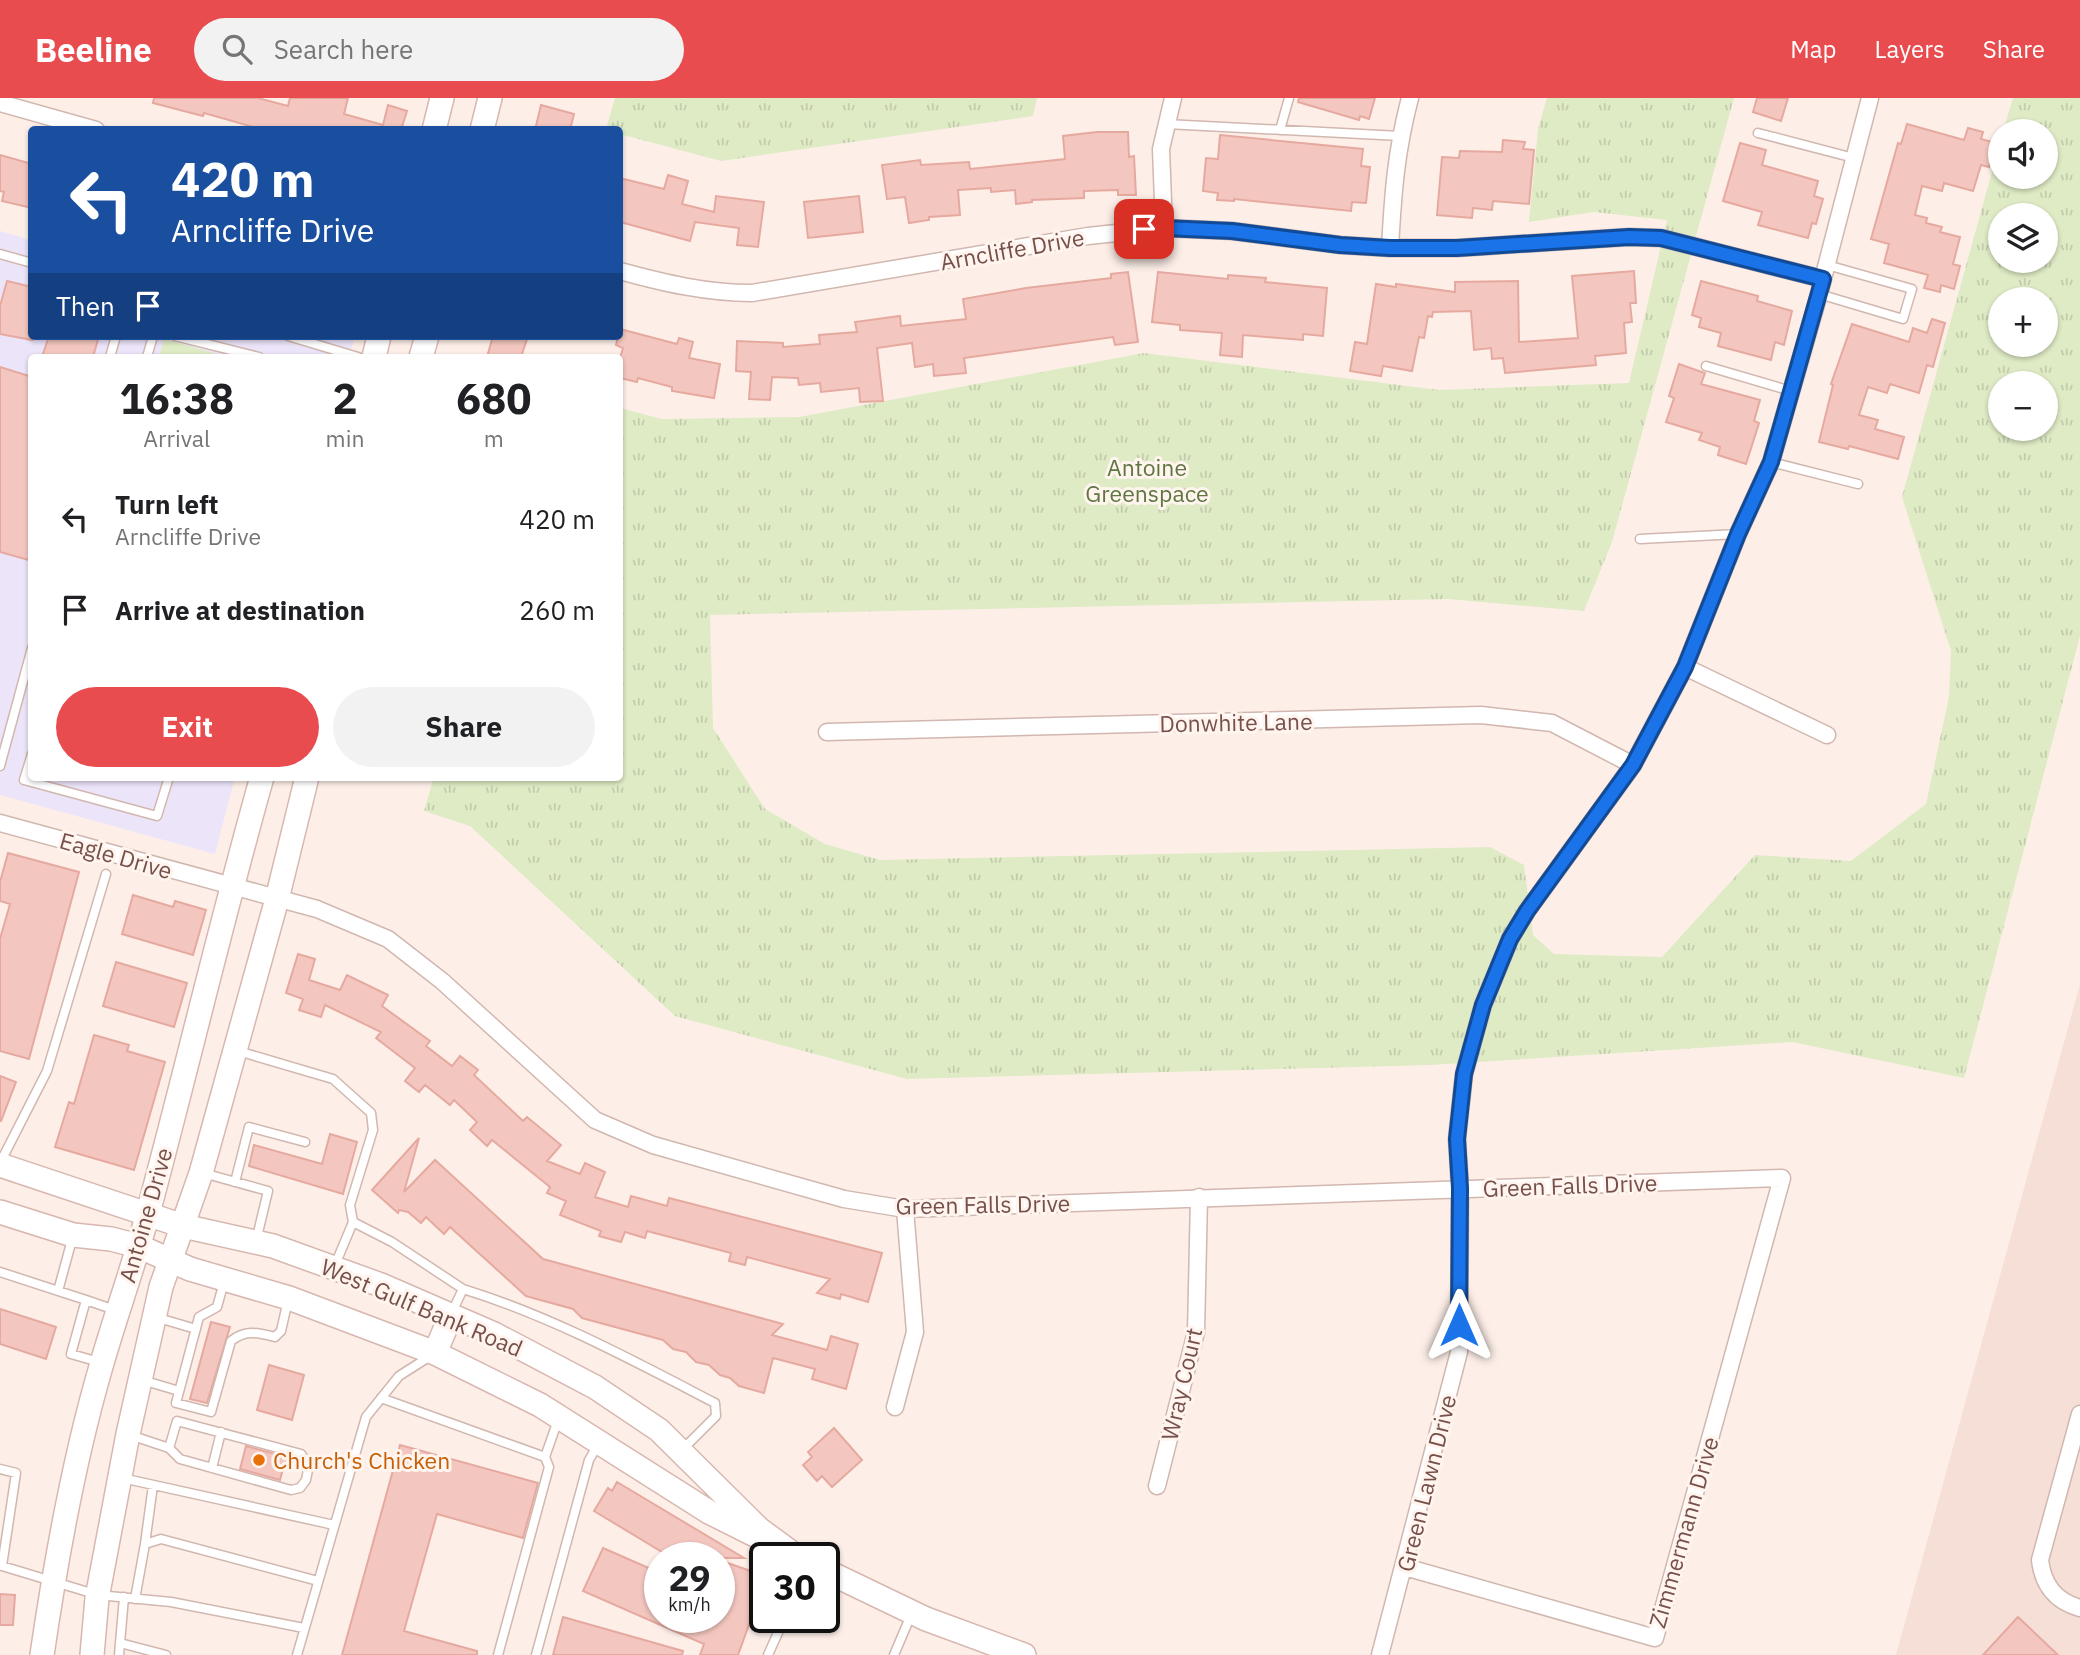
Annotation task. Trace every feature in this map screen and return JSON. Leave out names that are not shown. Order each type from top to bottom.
[{"type":"main road","points":[[435,126],[442,98]]},
{"type":"main road","points":[[483,126],[490,98]]},
{"type":"main road","name":"Antoine Drive","points":[[42,1655],[78,1454],[102,1363],[148,1214],[231,887],[261,781]]},
{"type":"main road","name":"Antoine Drive","points":[[92,1655],[98,1595],[139,1379],[154,1317],[201,1173],[306,781]]},
{"type":"main road","name":"West Gulf Bank Road","points":[[0,1164],[183,1226],[256,1241],[381,1285],[494,1334],[595,1387],[659,1430],[759,1529],[778,1542]]},
{"type":"main road","name":"West Gulf Bank Road","points":[[0,1212],[74,1235],[111,1239],[138,1246],[171,1261],[289,1298],[435,1353],[540,1405],[709,1512],[770,1542]]},
{"type":"main road","points":[[435,1353],[451,1315]]},
{"type":"main road","points":[[840,1578],[912,1612],[1024,1655]]},
{"type":"street","points":[[1164,228],[1161,149],[1173,98]]},
{"type":"street","points":[[1390,248],[1394,170],[1410,98]]},
{"type":"street","name":"Green Lawn Drive","points":[[1380,1655],[1459,1352],[1460,1188],[1457,1139],[1464,1074],[1472,1040],[1496,970],[1510,939],[1527,911],[1633,765],[1685,667],[1738,534],[1771,462],[1823,279],[1870,98]]},
{"type":"street","points":[[0,103],[82,126]]},
{"type":"street","name":"Arncliffe Drive","points":[[623,272],[694,290],[752,293],[1088,236],[1164,228],[1232,231],[1340,245],[1390,248],[1457,248],[1629,237],[1661,238],[1823,279]]},
{"type":"street","points":[[1685,667],[1827,735]]},
{"type":"street","name":"Donwhite Lane","points":[[827,732],[1481,715],[1552,723],[1633,765]]},
{"type":"street","name":"Eagle Drive","points":[[0,823],[231,887]]},
{"type":"street","name":"Green Falls Drive","points":[[231,887],[317,909],[388,939],[442,981],[595,1120],[666,1148],[844,1199],[905,1209],[1782,1178]]},
{"type":"street","name":"Zimmermann Drive","points":[[1405,1567],[1655,1638],[1782,1178]]},
{"type":"street","name":"Wray Court","points":[[1157,1486],[1196,1332],[1199,1197]]},
{"type":"street","points":[[895,1407],[915,1332],[905,1209]]},
{"type":"street","points":[[2080,1414],[2040,1560],[2047,1587],[2059,1598],[2080,1608]]},
{"type":"lane","points":[[1280,130],[1289,98]]},
{"type":"lane","points":[[1166,124],[1400,136]]},
{"type":"lane","points":[[1758,133],[1854,158]]},
{"type":"lane","points":[[0,256],[28,262]]},
{"type":"lane","points":[[1823,279],[1912,289],[1903,319],[1823,279]]},
{"type":"lane","points":[[191,340],[247,354]]},
{"type":"lane","points":[[301,340],[348,354]]},
{"type":"lane","points":[[1706,366],[1791,391]]},
{"type":"lane","points":[[1771,462],[1858,484]]},
{"type":"lane","points":[[1640,538],[1738,534]]},
{"type":"lane","points":[[0,766],[28,664]]},
{"type":"lane","points":[[28,767],[24,780],[157,816],[168,781]]},
{"type":"lane","points":[[0,1164],[47,1071],[106,874]]},
{"type":"lane","points":[[235,1050],[333,1079],[372,1113],[373,1130],[350,1205],[353,1222],[333,1268]]},
{"type":"lane","points":[[235,1182],[249,1127],[305,1142]]},
{"type":"lane","points":[[201,1173],[268,1191],[256,1241]]},
{"type":"lane","points":[[353,1222],[392,1242],[463,1289],[495,1299],[609,1349],[715,1403],[716,1416],[680,1452]]},
{"type":"lane","points":[[58,1291],[74,1235]]},
{"type":"lane","points":[[0,1272],[118,1311]]},
{"type":"lane","points":[[225,1279],[217,1307],[200,1317],[176,1403],[211,1412],[231,1341],[240,1334],[254,1332],[275,1337],[281,1331],[289,1298]]},
{"type":"lane","points":[[451,1315],[463,1289]]},
{"type":"lane","points":[[86,1300],[71,1354],[102,1363]]},
{"type":"lane","points":[[154,1317],[196,1329]]},
{"type":"lane","points":[[297,1655],[366,1417],[399,1376],[435,1353]]},
{"type":"lane","points":[[139,1379],[179,1391]]},
{"type":"lane","points":[[381,1398],[545,1457]]},
{"type":"lane","points":[[498,1655],[549,1467],[545,1457],[559,1417]]},
{"type":"lane","points":[[128,1434],[169,1448],[180,1459],[291,1490],[300,1488],[306,1480],[309,1465],[301,1454],[177,1421],[169,1448]]},
{"type":"lane","points":[[212,1468],[221,1432]]},
{"type":"lane","points":[[536,1655],[589,1460],[600,1442]]},
{"type":"lane","points":[[0,1469],[16,1473],[2,1566],[98,1595],[171,1602],[304,1628]]},
{"type":"lane","points":[[120,1478],[334,1525]]},
{"type":"lane","points":[[135,1599],[153,1485]]},
{"type":"lane","points":[[145,1544],[161,1539],[318,1581]]},
{"type":"lane","points":[[119,1655],[124,1597]]},
{"type":"lane","points":[[894,1655],[912,1612]]},
{"type":"lane","points":[[768,1655],[778,1633]]},
{"type":"lane","points":[[120,1643],[166,1655]]},
{"type":"shaded area","points":[[0,231],[28,239],[28,340],[354,340],[350,354],[28,354],[28,781],[234,781],[215,854],[0,795]]},
{"type":"shaded area","points":[[2080,984],[2080,1655],[1896,1655]]},
{"type":"green space","points":[[615,98],[1037,98],[1033,116],[721,161],[623,135],[623,126],[607,126]]},
{"type":"green space","name":"Antoine Greenspace","points":[[1547,98],[1734,98],[1612,542],[1584,611],[1448,599],[710,615],[713,728],[765,809],[825,844],[880,860],[1490,847],[1524,865],[1533,935],[1554,954],[1662,957],[1755,855],[1851,861],[1926,804],[1949,697],[1951,651],[1902,497],[1988,186],[1988,189],[2058,189],[2058,119],[2007,119],[2013,98],[2080,98],[2080,636],[1964,1078],[1792,1042],[1430,1065],[907,1079],[675,1016],[470,826],[424,811],[433,781],[623,781],[623,409],[662,419],[799,417],[1144,353],[1439,390],[1629,383],[1667,220],[1594,212],[1529,222],[1538,129]]},
{"type":"green space","points":[[164,340],[168,340],[217,354],[160,354]]},
{"type":"building","points":[[154,98],[258,98],[288,106],[290,98],[348,98],[344,114],[383,125],[388,105],[407,111],[402,126],[250,126],[153,103]]},
{"type":"building","points":[[1299,98],[1375,98],[1369,119],[1360,116],[1359,120],[1298,102]]},
{"type":"building","points":[[1757,98],[1788,98],[1781,121],[1753,112]]},
{"type":"building","points":[[541,105],[574,114],[571,126],[536,126]]},
{"type":"building","points":[[1907,124],[1964,140],[1968,128],[1983,132],[1981,139],[1988,141],[1988,167],[1981,165],[1973,191],[1944,183],[1942,191],[1922,186],[1915,215],[1927,218],[1926,223],[1942,227],[1940,232],[1960,237],[1953,264],[1960,266],[1954,289],[1941,285],[1940,292],[1924,288],[1928,275],[1884,263],[1889,244],[1871,239],[1898,143],[1901,144]]},
{"type":"building","points":[[1128,132],[1129,157],[1134,156],[1136,195],[1118,195],[1118,190],[1084,191],[1084,198],[1032,200],[1016,204],[1015,190],[958,190],[960,215],[929,217],[929,220],[909,223],[905,197],[887,199],[882,165],[920,160],[921,165],[969,162],[970,169],[1065,159],[1063,136]]},
{"type":"building","points":[[1220,135],[1363,149],[1361,166],[1370,167],[1366,203],[1352,202],[1351,211],[1234,199],[1217,200],[1218,193],[1203,191],[1206,158],[1218,159]]},
{"type":"building","points":[[1503,140],[1525,142],[1523,149],[1534,150],[1529,204],[1493,201],[1492,210],[1473,208],[1472,218],[1437,215],[1442,157],[1459,158],[1460,151],[1502,152]]},
{"type":"building","points":[[1740,143],[1766,150],[1762,165],[1818,181],[1814,196],[1823,199],[1816,224],[1812,223],[1808,238],[1758,225],[1762,212],[1723,201]]},
{"type":"building","points":[[0,155],[28,163],[28,207],[2,201],[4,192],[0,191]]},
{"type":"building","points":[[668,175],[688,181],[682,204],[714,212],[716,196],[764,202],[758,247],[737,245],[739,228],[695,222],[690,241],[623,223],[623,179],[664,189]]},
{"type":"building","points":[[859,196],[863,232],[808,238],[804,202]]},
{"type":"building","points":[[1634,271],[1636,303],[1630,303],[1632,322],[1624,323],[1626,353],[1595,356],[1596,365],[1505,373],[1503,358],[1492,359],[1491,348],[1474,350],[1471,311],[1433,312],[1432,317],[1428,316],[1424,338],[1419,337],[1412,371],[1383,366],[1381,376],[1350,371],[1355,342],[1367,344],[1376,284],[1455,292],[1455,282],[1518,281],[1519,342],[1578,338],[1572,276]]},
{"type":"building","points":[[1128,272],[1138,342],[1115,345],[1113,337],[964,358],[966,373],[934,376],[933,364],[915,367],[912,343],[877,348],[883,401],[860,402],[859,388],[821,392],[820,383],[799,385],[798,378],[772,377],[770,400],[749,399],[751,372],[736,371],[737,341],[783,343],[783,347],[820,344],[819,335],[857,332],[855,322],[900,316],[901,326],[966,319],[963,299],[1111,278],[1111,274]]},
{"type":"building","points":[[1158,272],[1228,279],[1228,275],[1266,278],[1265,282],[1327,288],[1323,336],[1303,334],[1303,340],[1243,335],[1242,357],[1220,355],[1222,333],[1180,330],[1180,325],[1152,322]]},
{"type":"building","points":[[7,281],[28,286],[28,339],[0,334],[0,306]]},
{"type":"building","points":[[1701,281],[1758,296],[1757,301],[1792,311],[1784,345],[1775,342],[1771,360],[1718,346],[1721,333],[1699,327],[1701,318],[1692,315]]},
{"type":"building","points":[[1932,319],[1945,323],[1933,367],[1927,365],[1919,393],[1890,384],[1887,393],[1868,387],[1859,415],[1878,420],[1875,429],[1904,437],[1898,459],[1849,446],[1848,449],[1819,442],[1833,385],[1831,384],[1852,324],[1909,342],[1913,328],[1927,333]]},
{"type":"building","points":[[623,330],[677,344],[679,338],[693,342],[689,358],[720,364],[714,398],[672,391],[672,387],[638,378],[637,382],[623,379],[623,348],[616,345],[617,340],[623,340]]},
{"type":"building","points":[[48,340],[98,340],[94,354],[43,354]]},
{"type":"building","points":[[492,340],[527,340],[522,354],[488,354]]},
{"type":"building","points":[[1679,364],[1705,373],[1701,384],[1760,400],[1754,421],[1759,423],[1746,464],[1718,455],[1720,447],[1699,440],[1702,433],[1666,422],[1674,398],[1669,396]]},
{"type":"building","points":[[0,367],[28,376],[28,560],[0,552]]},
{"type":"building","points":[[8,853],[79,872],[29,1059],[0,1051],[0,939],[10,904],[0,901],[0,882]]},
{"type":"building","points":[[133,895],[173,907],[175,901],[206,910],[193,955],[122,934]]},
{"type":"building","points":[[298,954],[315,959],[309,980],[340,990],[347,975],[388,995],[382,1006],[430,1041],[426,1046],[452,1066],[460,1056],[478,1070],[474,1075],[523,1121],[527,1117],[561,1145],[547,1161],[580,1174],[585,1163],[605,1172],[595,1197],[628,1207],[631,1196],[667,1206],[669,1198],[882,1253],[868,1302],[841,1294],[840,1299],[817,1293],[830,1279],[747,1257],[745,1265],[729,1261],[731,1253],[647,1231],[645,1238],[625,1232],[621,1242],[599,1236],[601,1231],[560,1215],[566,1201],[547,1193],[550,1187],[492,1140],[487,1146],[470,1130],[477,1122],[454,1100],[450,1105],[425,1085],[419,1092],[405,1081],[415,1068],[376,1038],[381,1032],[325,1005],[321,1017],[299,1010],[303,999],[286,993]]},
{"type":"building","points":[[116,962],[187,983],[174,1027],[103,1006]]},
{"type":"building","points":[[94,1035],[129,1045],[127,1051],[165,1062],[134,1170],[55,1147],[69,1102],[74,1104]]},
{"type":"building","points":[[0,1076],[16,1082],[1,1121],[0,1121]]},
{"type":"building","points":[[330,1134],[357,1142],[343,1194],[249,1166],[254,1145],[322,1164]]},
{"type":"building","points":[[419,1138],[404,1192],[435,1160],[543,1259],[783,1324],[772,1335],[827,1350],[831,1336],[858,1344],[846,1389],[812,1379],[815,1369],[773,1358],[764,1393],[739,1386],[709,1365],[696,1362],[686,1352],[673,1349],[663,1340],[582,1318],[573,1309],[526,1296],[450,1227],[444,1234],[426,1217],[421,1223],[408,1212],[399,1210],[398,1213],[372,1190]]},
{"type":"building","points":[[0,1309],[56,1327],[46,1359],[0,1344]]},
{"type":"building","points":[[211,1322],[230,1327],[207,1403],[190,1399]]},
{"type":"building","points":[[269,1365],[304,1375],[292,1420],[257,1410]]},
{"type":"building","points":[[834,1428],[862,1460],[832,1487],[822,1476],[817,1481],[803,1465],[812,1457],[808,1452]]},
{"type":"building","points":[[400,1445],[538,1483],[523,1538],[437,1514],[404,1631],[477,1651],[477,1655],[342,1655]]},
{"type":"building","points":[[246,1446],[286,1457],[280,1480],[240,1469]]},
{"type":"building","points":[[617,1482],[717,1542],[645,1542],[594,1511],[608,1488],[612,1491]]},
{"type":"building","points":[[603,1548],[644,1566],[644,1618],[583,1591]]},
{"type":"building","points":[[735,1566],[749,1570],[749,1625],[738,1655],[700,1655],[704,1644],[679,1633],[735,1633]]},
{"type":"building","points":[[0,1594],[15,1595],[13,1625],[0,1625]]},
{"type":"building","points":[[563,1617],[683,1651],[682,1655],[553,1655]]},
{"type":"building","points":[[2018,1617],[2058,1655],[1983,1655]]},
{"type":"place","name":"Church's Chicken","points":[[259,1460]]},
{"type":"route","points":[[1144,229],[1194,228],[1390,248],[1457,248],[1629,237],[1661,238],[1823,279],[1771,462],[1738,534],[1685,667],[1633,765],[1527,911],[1510,939],[1483,1005],[1464,1074],[1457,1139],[1460,1188],[1459,1325]]}]
